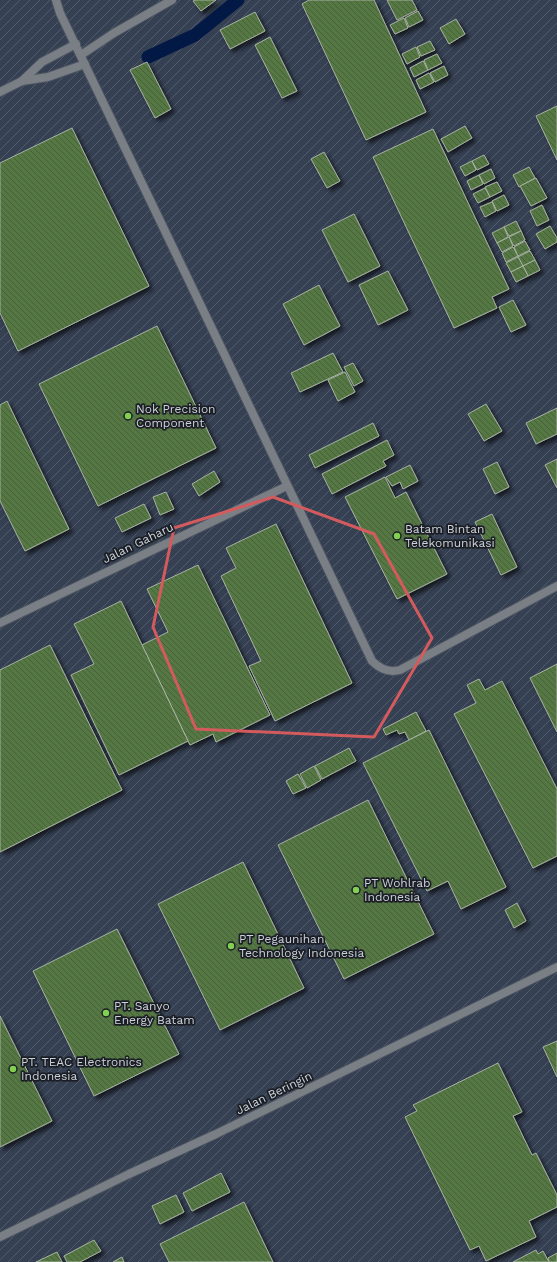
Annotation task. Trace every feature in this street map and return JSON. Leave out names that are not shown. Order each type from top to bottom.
[{"type":"street","points":[[56,0],[60,13],[80,55],[372,661],[378,667],[385,670],[393,672],[400,670],[557,586]]},
{"type":"street","points":[[80,55],[114,33],[172,0]]},
{"type":"street","points":[[0,92],[22,81],[42,62],[76,44]]},
{"type":"street","points":[[22,81],[48,77],[85,64]]},
{"type":"street","name":"Jalan Gaharu","points":[[0,623],[287,486]]},
{"type":"street","name":"Jalan Beringin","points":[[0,1237],[129,1174],[216,1134],[557,967]]},
{"type":"highlighted area","points":[[273,497],[374,534],[432,638],[374,737],[196,729],[153,627],[174,528]]},
{"type":"shaded area","points":[[0,0],[557,0],[557,1262],[0,1262]]},
{"type":"building","points":[[216,0],[201,11],[193,1]]},
{"type":"building","points":[[309,0],[374,0],[426,112],[366,140],[302,4]]},
{"type":"building","points":[[387,0],[412,0],[417,10],[397,20]]},
{"type":"building","points":[[418,11],[423,20],[409,27],[405,18]]},
{"type":"building","points":[[255,12],[265,31],[230,49],[220,30]]},
{"type":"building","points":[[404,18],[408,28],[395,34],[390,25]]},
{"type":"building","points":[[456,19],[465,34],[449,44],[440,28]]},
{"type":"building","points":[[270,37],[297,91],[282,98],[255,45]]},
{"type":"building","points":[[430,41],[435,50],[421,56],[417,47]]},
{"type":"building","points":[[416,47],[420,57],[407,64],[402,54]]},
{"type":"building","points":[[437,54],[442,63],[428,70],[424,60]]},
{"type":"building","points":[[423,61],[428,70],[414,77],[410,68]]},
{"type":"building","points":[[147,62],[171,109],[155,118],[130,70]]},
{"type":"building","points":[[444,66],[448,75],[435,82],[430,73]]},
{"type":"building","points":[[429,73],[434,82],[420,89],[416,80]]},
{"type":"building","points":[[557,106],[557,160],[536,116]]},
{"type":"building","points":[[465,126],[472,138],[448,152],[441,139]]},
{"type":"building","points":[[72,128],[149,286],[18,351],[0,313],[0,163]]},
{"type":"building","points":[[433,129],[509,289],[492,297],[497,308],[454,328],[373,157]]},
{"type":"building","points":[[324,152],[340,181],[327,188],[311,159]]},
{"type":"building","points":[[484,155],[489,164],[477,170],[472,161]]},
{"type":"building","points":[[472,161],[476,170],[465,176],[460,167]]},
{"type":"building","points":[[529,167],[535,178],[519,187],[513,175]]},
{"type":"building","points":[[491,169],[495,178],[484,184],[479,175]]},
{"type":"building","points":[[479,175],[483,184],[471,190],[467,181]]},
{"type":"building","points":[[536,178],[547,198],[531,206],[520,186]]},
{"type":"building","points":[[497,182],[502,191],[490,197],[485,187]]},
{"type":"building","points":[[485,188],[490,197],[478,203],[473,194]]},
{"type":"building","points":[[504,195],[509,205],[497,211],[492,201]]},
{"type":"building","points":[[492,202],[496,211],[485,217],[480,207]]},
{"type":"building","points":[[542,205],[549,220],[537,226],[530,211]]},
{"type":"building","points":[[354,214],[380,266],[348,282],[322,230]]},
{"type":"building","points":[[516,221],[521,231],[509,236],[504,227]]},
{"type":"building","points":[[550,226],[557,238],[557,242],[545,249],[536,234]]},
{"type":"building","points":[[504,227],[508,237],[497,243],[492,233]]},
{"type":"building","points":[[521,231],[525,240],[514,246],[509,237]]},
{"type":"building","points":[[509,237],[513,246],[502,252],[497,243]]},
{"type":"building","points":[[525,241],[530,250],[518,256],[514,247]]},
{"type":"building","points":[[513,247],[518,256],[506,262],[502,253]]},
{"type":"building","points":[[530,251],[535,260],[523,266],[518,257]]},
{"type":"building","points":[[518,257],[523,266],[511,272],[506,263]]},
{"type":"building","points":[[535,260],[540,270],[528,276],[523,266]]},
{"type":"building","points":[[523,266],[528,276],[516,282],[511,272]]},
{"type":"building","points":[[388,271],[408,310],[378,325],[359,285]]},
{"type":"building","points":[[319,285],[340,326],[304,345],[283,304]]},
{"type":"building","points":[[513,300],[526,325],[511,332],[499,307]]},
{"type":"building","name":"Nok Precision Component","points":[[157,326],[216,448],[98,506],[39,384]]},
{"type":"building","points":[[333,353],[343,372],[300,392],[291,373]]},
{"type":"building","points":[[353,363],[363,381],[354,386],[344,367]]},
{"type":"building","points":[[345,372],[355,392],[338,401],[328,380]]},
{"type":"building","points":[[7,401],[69,529],[25,551],[0,501],[0,405]]},
{"type":"building","points":[[486,404],[502,431],[484,441],[468,414]]},
{"type":"building","points":[[557,408],[557,434],[536,444],[526,423]]},
{"type":"building","points":[[373,423],[379,436],[315,468],[309,455]]},
{"type":"building","points":[[387,440],[394,455],[383,461],[386,466],[332,494],[322,474]]},
{"type":"building","points":[[557,459],[557,488],[545,465]]},
{"type":"building","points":[[497,462],[509,487],[495,494],[483,469]]},
{"type":"building","points":[[410,465],[418,481],[403,489],[400,482],[392,486],[386,477]]},
{"type":"building","points":[[214,471],[220,482],[199,496],[192,484]]},
{"type":"building","name":"Batam Bintan Telekomunikasi","points":[[385,477],[395,498],[406,492],[447,574],[397,599],[345,497]]},
{"type":"building","points":[[166,492],[174,509],[160,515],[153,497]]},
{"type":"building","points":[[144,504],[151,518],[122,532],[115,518]]},
{"type":"building","points":[[492,514],[517,567],[501,575],[475,522]]},
{"type":"building","points":[[276,524],[352,683],[275,721],[249,666],[261,661],[221,576],[236,568],[226,548]]},
{"type":"building","points":[[198,565],[270,715],[216,742],[213,734],[190,745],[142,645],[168,632],[147,589]]},
{"type":"building","points":[[121,601],[188,741],[119,775],[71,675],[94,664],[74,624]]},
{"type":"building","points":[[50,645],[122,790],[0,852],[0,670]]},
{"type":"building","points":[[557,664],[557,732],[530,678]]},
{"type":"building","points":[[479,679],[485,690],[502,681],[557,789],[557,856],[533,868],[454,714],[476,703],[467,685]]},
{"type":"building","points":[[416,712],[426,731],[409,740],[405,732],[399,734],[397,730],[386,735],[383,729]]},
{"type":"building","points":[[429,730],[506,887],[461,909],[448,881],[427,891],[363,763]]},
{"type":"building","points":[[349,748],[356,761],[322,779],[315,766]]},
{"type":"building","points":[[314,766],[321,780],[307,788],[300,774]]},
{"type":"building","points":[[298,774],[306,788],[293,794],[286,781]]},
{"type":"building","name":"PT Wohlrab Indonesia","points":[[368,800],[434,934],[344,979],[278,845]]},
{"type":"building","name":"PT Pegaunihan Technology Indonesia","points":[[243,862],[304,988],[220,1030],[158,904]]},
{"type":"building","points":[[517,903],[526,921],[514,928],[505,910]]},
{"type":"building","name":"PT. Sanyo Energy Batam","points":[[117,929],[179,1054],[94,1096],[33,971]]},
{"type":"building","name":"PT. TEAC Electronics Indonesia","points":[[0,1016],[52,1121],[0,1147]]},
{"type":"building","points":[[557,1041],[557,1077],[543,1047]]},
{"type":"building","points":[[498,1063],[522,1112],[513,1116],[532,1155],[536,1153],[557,1195],[557,1207],[529,1221],[536,1237],[486,1261],[479,1246],[470,1250],[405,1117],[417,1111],[413,1105]]},
{"type":"building","points":[[221,1173],[230,1192],[192,1211],[183,1193]]},
{"type":"building","points":[[176,1195],[184,1212],[160,1224],[152,1206]]},
{"type":"building","points":[[244,1202],[273,1262],[169,1262],[160,1244]]},
{"type":"building","points":[[94,1240],[101,1251],[80,1262],[67,1262],[64,1256]]},
{"type":"building","points":[[536,1250],[538,1254],[543,1251],[549,1262],[513,1262]]},
{"type":"building","points":[[57,1252],[62,1262],[36,1262]]},
{"type":"building","points":[[557,1253],[557,1262],[549,1262],[548,1258]]},
{"type":"building","points":[[122,1257],[124,1262],[113,1262]]},
{"type":"waterway","points":[[148,57],[195,35],[238,0]]},
{"type":"place","name":"Nok Precision Component","points":[[128,416]]},
{"type":"place","name":"Batam Bintan Telekomunikasi","points":[[397,536]]},
{"type":"place","name":"PT Wohlrab Indonesia","points":[[356,890]]},
{"type":"place","name":"PT Pegaunihan Technology Indonesia","points":[[231,946]]},
{"type":"place","name":"PT. Sanyo Energy Batam","points":[[106,1013]]},
{"type":"place","name":"PT. TEAC Electronics Indonesia","points":[[13,1069]]}]
